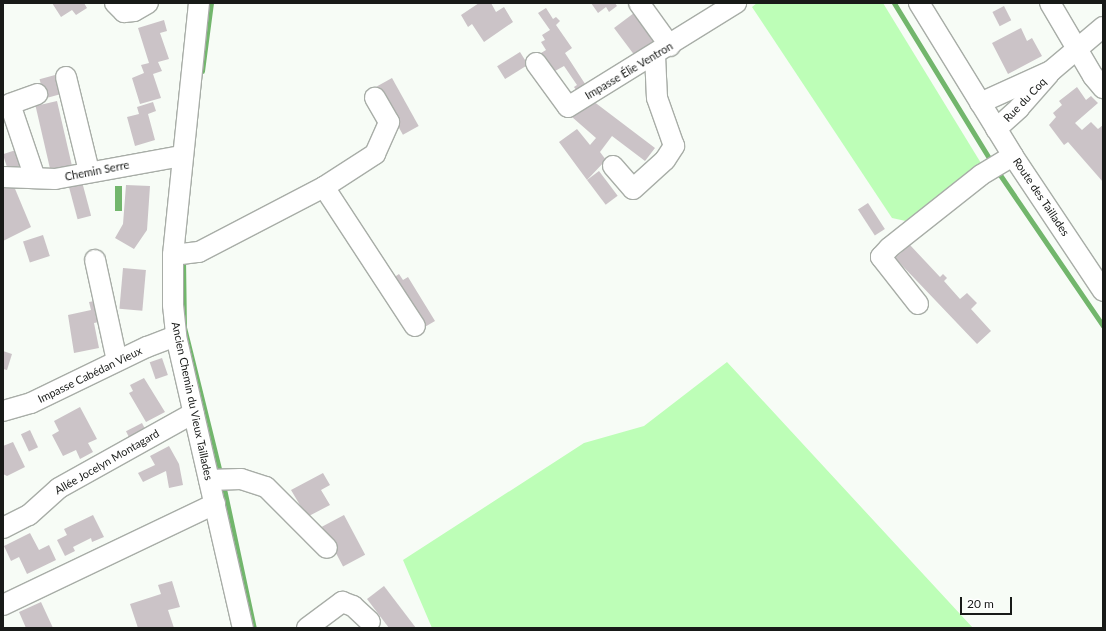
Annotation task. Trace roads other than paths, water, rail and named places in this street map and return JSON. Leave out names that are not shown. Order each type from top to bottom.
[{"type":"street","points":[[115,3],[124,12],[134,11],[148,3]]},
{"type":"street","name":"Ancien Chemin du Vieux Taillades","points":[[199,3],[182,156],[173,255],[176,336],[243,628]]},
{"type":"street","points":[[613,166],[633,189],[665,160],[674,146],[657,98],[662,51],[639,3]]},
{"type":"street","name":"Impasse Élie Ventron","points":[[536,62],[568,107],[662,51],[736,3]]},
{"type":"street","name":"Route des Taillades","points":[[919,3],[1013,156],[1103,291]]},
{"type":"street","points":[[1050,3],[1077,50],[1103,88]]},
{"type":"street","name":"Rue du Coq","points":[[980,103],[1052,70],[1103,27]]},
{"type":"street","name":"Rue du Coq","points":[[996,129],[1046,81],[1052,70]]},
{"type":"street","points":[[66,77],[89,171]]},
{"type":"street","points":[[35,178],[10,104],[37,94]]},
{"type":"street","points":[[173,255],[199,252],[324,187],[375,154],[389,122],[375,98]]},
{"type":"street","name":"Chemin Serre","points":[[8,177],[55,179],[89,171],[182,156]]},
{"type":"street","points":[[918,304],[881,257],[889,248],[981,175],[1013,156]]},
{"type":"street","points":[[324,187],[415,326]]},
{"type":"street","points":[[95,260],[117,361]]},
{"type":"street","name":"Impasse Cabédan Vieux","points":[[3,411],[31,403],[117,361],[176,336]]},
{"type":"street","name":"Allée Jocelyn Montagard","points":[[3,528],[29,515],[59,488],[194,413]]},
{"type":"street","points":[[209,480],[241,479],[266,487],[327,548]]},
{"type":"street","points":[[3,605],[215,504]]},
{"type":"street","points":[[306,628],[342,602],[353,606],[370,622]]},
{"type":"waterway","points":[[202,71],[211,3]]},
{"type":"waterway","points":[[894,3],[992,163]]},
{"type":"waterway","points":[[996,169],[1103,326]]},
{"type":"waterway","points":[[183,258],[184,327],[221,476]]},
{"type":"waterway","points":[[223,484],[254,628]]}]
